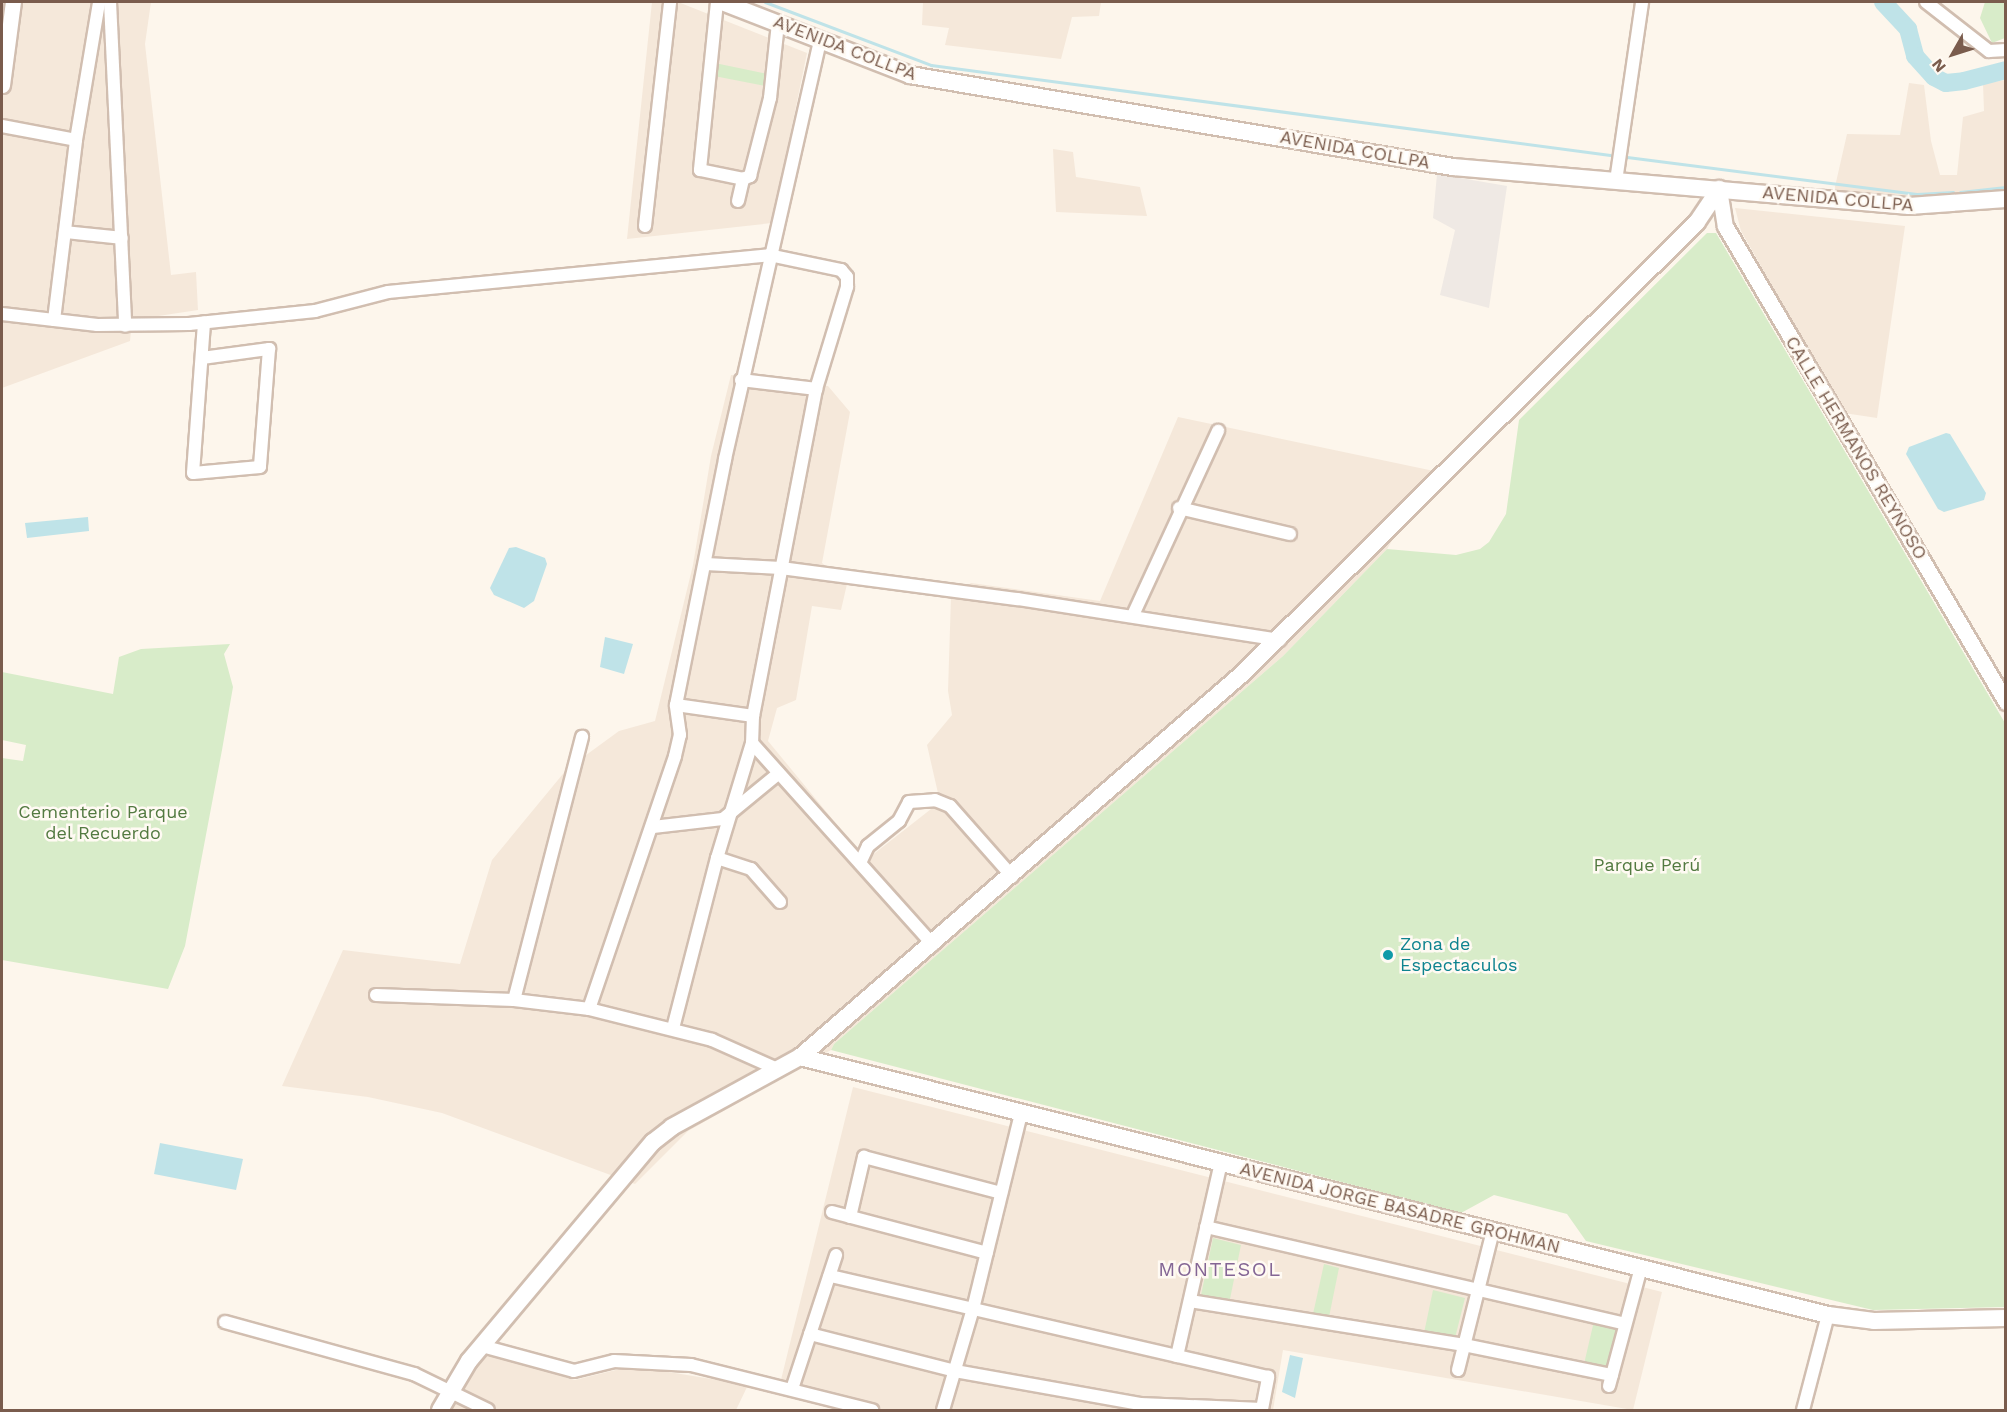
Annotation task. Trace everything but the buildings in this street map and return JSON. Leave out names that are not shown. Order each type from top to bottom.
[{"type":"main road","name":"AVENIDA COLLPA","points":[[722,2],[887,68],[944,82],[1453,167],[1930,207],[2006,199]]},
{"type":"main road","points":[[440,1410],[448,1394],[482,1346],[653,1142],[672,1127],[800,1057],[933,945],[1280,640],[1697,222],[1719,189]]},
{"type":"main road","name":"AVENIDA JORGE BASADRE GROHMAN","points":[[800,1057],[1828,1316],[1874,1321],[2006,1318]]},
{"type":"street","points":[[2,86],[13,2]]},
{"type":"street","points":[[54,320],[76,140],[99,2]]},
{"type":"street","points":[[110,2],[125,326]]},
{"type":"street","points":[[645,226],[670,2]]},
{"type":"street","points":[[717,2],[698,167],[704,172],[743,179],[750,176],[770,98],[778,23]]},
{"type":"street","points":[[1616,180],[1641,2]]},
{"type":"street","points":[[1926,2],[1989,51],[2006,50]]},
{"type":"street","points":[[589,1010],[652,827],[680,735],[676,705],[741,380],[819,41]]},
{"type":"street","points":[[2,126],[76,140]]},
{"type":"street","points":[[738,201],[743,179]]},
{"type":"street","name":"CALLE HERMANOS REYNOSO","points":[[1719,189],[1725,226],[2006,702]]},
{"type":"street","points":[[65,232],[122,238]]},
{"type":"street","points":[[2,314],[125,326],[204,322],[315,311],[388,292],[769,255],[841,270],[847,277],[847,287],[816,389],[753,716],[752,742],[717,858],[674,1028]]},
{"type":"street","points":[[202,358],[269,349],[260,467],[193,473],[204,322]]},
{"type":"street","points":[[741,380],[816,389]]},
{"type":"street","points":[[1133,615],[1179,508],[1218,431]]},
{"type":"street","points":[[1179,508],[1290,534]]},
{"type":"street","points":[[706,564],[781,568],[1133,615],[1280,640]]},
{"type":"street","points":[[676,705],[753,716]]},
{"type":"street","points":[[514,1000],[582,737]]},
{"type":"street","points":[[752,742],[933,945]]},
{"type":"street","points":[[652,827],[723,819],[732,809],[779,773]]},
{"type":"street","points":[[860,863],[868,846],[899,821],[909,802],[928,800],[950,806],[1012,876]]},
{"type":"street","points":[[717,858],[751,869],[780,902]]},
{"type":"street","points":[[376,995],[514,1000],[589,1010],[674,1028],[738,1049],[777,1069]]},
{"type":"street","points":[[943,1410],[973,1309],[1021,1113]]},
{"type":"street","points":[[850,1217],[864,1156],[1001,1193]]},
{"type":"street","points":[[1177,1356],[1221,1163]]},
{"type":"street","points":[[832,1212],[987,1253]]},
{"type":"street","points":[[1206,1227],[1625,1324]]},
{"type":"street","points":[[1458,1370],[1493,1231]]},
{"type":"street","points":[[792,1389],[836,1255]]},
{"type":"street","points":[[1190,1301],[1464,1345],[1610,1380],[1641,1268]]},
{"type":"street","points":[[810,1334],[955,1371],[1140,1404],[1262,1409],[1268,1377],[829,1276]]},
{"type":"street","points":[[1803,1410],[1828,1316]]},
{"type":"street","points":[[225,1322],[414,1374],[448,1394],[488,1410]]},
{"type":"street","points":[[482,1346],[558,1369],[574,1371],[614,1361],[644,1360],[729,1372],[872,1410]]},
{"type":"shaded area","points":[[6,2],[151,2],[145,44],[171,275],[196,272],[198,310],[132,320],[130,341],[2,388],[2,33]]},
{"type":"shaded area","points":[[652,2],[678,2],[807,53],[772,223],[627,239]]},
{"type":"shaded area","points":[[923,2],[1101,2],[1099,16],[1072,17],[1061,59],[945,45],[949,28],[922,25]]},
{"type":"shaded area","points":[[2005,80],[2005,191],[1917,201],[1834,191],[1847,134],[1900,135],[1909,83],[1924,85],[1931,141],[1940,175],[1957,175],[1963,117],[1984,111],[1983,84]]},
{"type":"shaded area","points":[[1053,149],[1073,152],[1076,177],[1140,187],[1147,216],[1056,212]]},
{"type":"shaded area","points":[[1437,174],[1507,186],[1489,308],[1440,295],[1455,230],[1433,218]]},
{"type":"shaded area","points":[[1735,208],[1905,226],[1877,418],[1844,413],[1741,231]]},
{"type":"shaded area","points":[[731,375],[828,386],[850,412],[822,563],[847,584],[841,610],[812,606],[796,700],[777,708],[768,741],[866,860],[940,802],[927,745],[952,715],[948,691],[951,597],[971,583],[1100,601],[1178,417],[1434,471],[1387,549],[1283,656],[834,1044],[831,1050],[688,1131],[635,1184],[442,1113],[368,1097],[282,1086],[343,950],[460,964],[492,860],[567,769],[619,731],[655,721],[693,565],[711,456]]},
{"type":"shaded area","points":[[853,1087],[1662,1292],[1633,1410],[1283,1350],[1273,1410],[850,1410],[778,1392]]},
{"type":"shaded area","points":[[469,1348],[575,1380],[632,1366],[748,1385],[736,1410],[436,1410]]},
{"type":"green space","points":[[1985,2],[2005,2],[2005,38],[1992,43],[1980,18]]},
{"type":"green space","points":[[710,62],[768,74],[765,86],[709,75]]},
{"type":"green space","name":"Parque Perú","points":[[1707,233],[1716,233],[2005,723],[2005,1307],[1873,1310],[1586,1241],[1567,1214],[1494,1195],[1461,1213],[831,1050],[834,1044],[1283,656],[1387,549],[1456,555],[1480,549],[1489,542],[1506,514],[1519,420]]},
{"type":"green space","name":"Cementerio Parque del Recuerdo","points":[[230,644],[224,654],[233,687],[222,750],[185,946],[168,989],[2,960],[2,758],[23,761],[26,745],[2,740],[2,672],[113,694],[119,657],[141,649]]},
{"type":"green space","points":[[1213,1238],[1241,1245],[1230,1299],[1201,1295]]},
{"type":"green space","points":[[1324,1264],[1339,1268],[1329,1317],[1313,1314]]},
{"type":"green space","points":[[1433,1290],[1465,1298],[1455,1338],[1424,1333]]},
{"type":"green space","points":[[1594,1321],[1617,1327],[1607,1370],[1584,1364]]},
{"type":"water","points":[[1946,433],[1950,434],[1986,493],[1984,500],[1944,512],[1938,509],[1906,454],[1909,447]]},
{"type":"water","points":[[88,517],[89,531],[27,538],[25,523]]},
{"type":"water","points":[[516,547],[545,558],[547,564],[534,601],[524,608],[494,595],[490,588],[509,548]]},
{"type":"water","points":[[605,637],[633,644],[624,674],[600,667]]},
{"type":"water","points":[[160,1143],[243,1159],[236,1190],[154,1174]]},
{"type":"water","points":[[1290,1355],[1303,1358],[1295,1398],[1282,1392]]},
{"type":"waterway","points":[[765,2],[931,65],[1610,155]]},
{"type":"waterway","points":[[1883,2],[1908,29],[1915,56],[1934,77],[1946,83],[1964,81],[2006,70]]},
{"type":"waterway","points":[[1627,157],[1917,194],[1953,192]]},
{"type":"waterway","points":[[1960,192],[2006,187]]},
{"type":"place","name":"Zona de Espectaculos","points":[[1388,955]]},
{"type":"district","name":"MONTESOL","points":[[1220,1269]]}]
